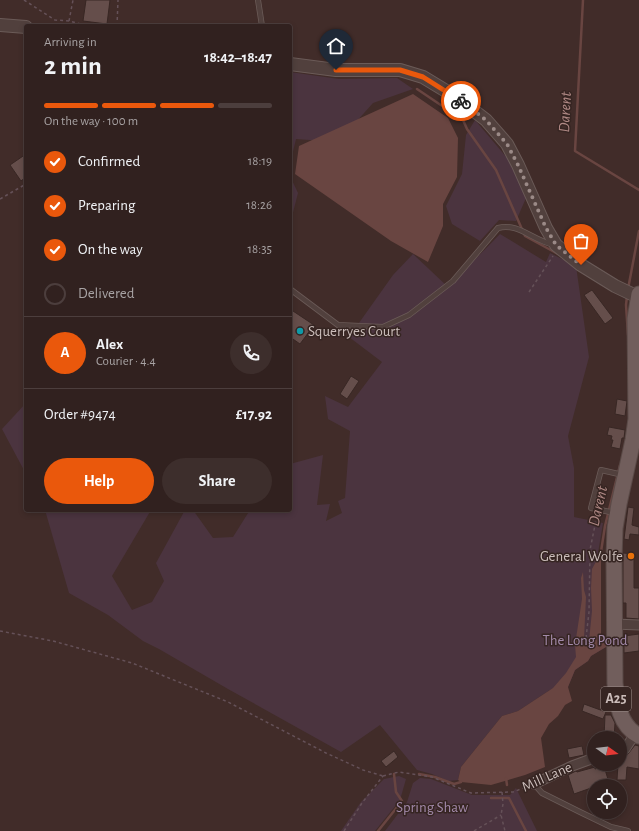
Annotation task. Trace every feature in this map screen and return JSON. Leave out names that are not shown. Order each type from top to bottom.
[{"type":"main road","name":"A25","points":[[633,294],[635,319],[634,340],[636,419],[633,440],[619,474],[614,513],[614,624],[616,699],[623,721],[637,735]]},
{"type":"street","points":[[0,25],[24,27]]},
{"type":"street","points":[[292,64],[336,70],[400,70],[423,77],[456,97],[486,120],[507,144],[546,228],[557,246],[581,265],[633,294]]},
{"type":"street","points":[[614,624],[639,625]]},
{"type":"street","points":[[627,746],[637,735]]},
{"type":"street","name":"Mill Lane","points":[[534,784],[587,761]]},
{"type":"lane","points":[[258,0],[262,24]]},
{"type":"lane","points":[[292,290],[338,325],[383,327],[409,315],[453,281],[498,228],[505,226],[516,227],[546,244],[557,246]]},
{"type":"lane","points":[[614,513],[591,508],[600,470],[619,474]]},
{"type":"lane","points":[[534,784],[542,793],[611,827],[628,831]]},
{"type":"path","points":[[24,0],[55,20],[81,24]]},
{"type":"path","points":[[69,21],[73,0]]},
{"type":"path","points":[[117,24],[118,0]]},
{"type":"path","points":[[0,199],[24,185]]},
{"type":"path","points":[[529,292],[557,246]]},
{"type":"path","points":[[586,638],[589,612],[590,550],[600,510]]},
{"type":"path","points":[[0,631],[53,641],[132,663],[228,702],[326,753],[363,770],[383,776],[362,803],[344,831]]},
{"type":"path","name":"Mill Lane","points":[[383,776],[399,772],[432,777],[471,793],[512,792],[534,784]]},
{"type":"path","points":[[502,792],[503,804],[501,816],[506,831]]},
{"type":"path","points":[[474,831],[501,816]]},
{"type":"green space","points":[[292,72],[339,79],[397,78],[413,89],[373,103],[338,142],[296,139],[292,156]]},
{"type":"green space","points":[[475,120],[508,159],[526,198],[516,221],[499,220],[480,241],[452,224],[446,206],[462,174],[466,135]]},
{"type":"green space","points":[[292,180],[298,193],[292,216]]},
{"type":"green space","name":"The Long Pond","points":[[500,234],[546,262],[550,253],[576,266],[589,357],[568,436],[574,468],[574,517],[603,523],[598,553],[601,558],[601,634],[603,642],[611,644],[591,656],[588,661],[575,670],[568,687],[550,690],[518,711],[502,716],[461,767],[458,780],[448,781],[432,774],[417,770],[380,725],[341,752],[143,641],[108,615],[69,593],[46,512],[150,512],[112,576],[132,610],[152,602],[164,581],[156,563],[184,512],[194,512],[213,538],[233,537],[249,512],[292,512],[292,463],[323,455],[317,505],[330,504],[326,521],[342,513],[338,501],[345,498],[350,431],[328,419],[325,396],[348,407],[382,362],[349,337],[393,275],[413,254],[448,287]]},
{"type":"green space","points":[[24,405],[24,470],[2,429]]},
{"type":"green space","points":[[399,776],[406,779],[400,800],[375,831],[341,831],[361,802],[384,779]]},
{"type":"green space","name":"Spring Shaw","points":[[420,778],[431,779],[472,795],[510,795],[516,788],[537,831],[385,831],[407,802],[413,783]]},
{"type":"shaded area","points":[[413,94],[448,118],[458,138],[457,177],[443,204],[443,226],[428,262],[391,241],[295,174],[299,146]]},
{"type":"shaded area","points":[[599,556],[601,558],[601,634],[603,642],[611,644],[591,656],[588,661],[575,670],[568,687],[572,701],[565,705],[558,716],[549,724],[541,738],[545,767],[525,775],[491,785],[461,782],[458,780],[461,767],[502,716],[518,711],[553,688],[566,673],[576,657],[575,645],[582,599],[581,578],[583,572],[586,597],[584,639],[585,643],[589,641],[592,611],[592,569]]},
{"type":"building","points":[[86,0],[110,0],[107,24],[83,21]]},
{"type":"building","points":[[24,155],[24,179],[21,181],[10,165]]},
{"type":"building","points":[[592,290],[613,318],[605,324],[584,295]]},
{"type":"building","name":"Squerryes Court","points":[[292,310],[314,325],[300,344],[292,338]]},
{"type":"building","points":[[351,376],[359,381],[347,399],[340,394]]},
{"type":"building","points":[[617,399],[627,401],[625,416],[615,414]]},
{"type":"building","points":[[609,427],[625,430],[620,449],[611,447],[613,440],[611,440],[612,436],[607,435]]},
{"type":"building","points":[[628,507],[634,508],[632,525],[639,527],[639,535],[630,534],[629,540],[624,539]]},
{"type":"building","points":[[623,553],[634,554],[634,588],[639,588],[639,619],[626,618],[626,603],[623,603]]},
{"type":"building","points":[[639,634],[639,651],[624,653],[624,636]]},
{"type":"building","points":[[584,704],[606,712],[603,719],[582,711]]},
{"type":"building","points":[[605,715],[611,715],[615,723],[614,731],[604,731]]},
{"type":"building","points":[[635,745],[639,746],[639,769],[627,767],[628,754]]},
{"type":"building","points":[[582,746],[584,755],[569,758],[567,749]]},
{"type":"building","points":[[394,751],[398,757],[386,767],[381,761]]},
{"type":"building","points":[[587,769],[587,771],[606,771],[608,779],[587,779],[587,789],[574,794],[568,775],[576,771]]},
{"type":"building","points":[[618,771],[627,771],[626,779],[617,779]]},
{"type":"waterway","name":"Darent","points":[[583,0],[575,151],[639,190]]},
{"type":"waterway","points":[[417,89],[463,120],[467,129],[496,170],[525,236],[558,254]]},
{"type":"waterway","name":"Darent","points":[[628,289],[639,231]]},
{"type":"waterway","name":"Darent","points":[[627,296],[626,305],[628,335]]},
{"type":"waterway","name":"Darent","points":[[600,558],[605,526],[620,465]]},
{"type":"waterway","points":[[378,831],[402,801],[396,792],[394,774]]},
{"type":"waterway","points":[[419,774],[435,777],[454,784],[461,782]]},
{"type":"waterway","name":"Darent","points":[[506,778],[507,785]]},
{"type":"waterway","name":"Darent","points":[[491,798],[509,798],[526,831]]},
{"type":"way so far","points":[[461,101],[486,120],[507,144],[546,228],[556,245],[581,265]]},
{"type":"place","name":"Squerryes Court","points":[[300,331]]},
{"type":"place","name":"General Wolfe","points":[[631,556]]},
{"type":"route","points":[[336,70],[400,70],[423,77],[461,101]]}]
